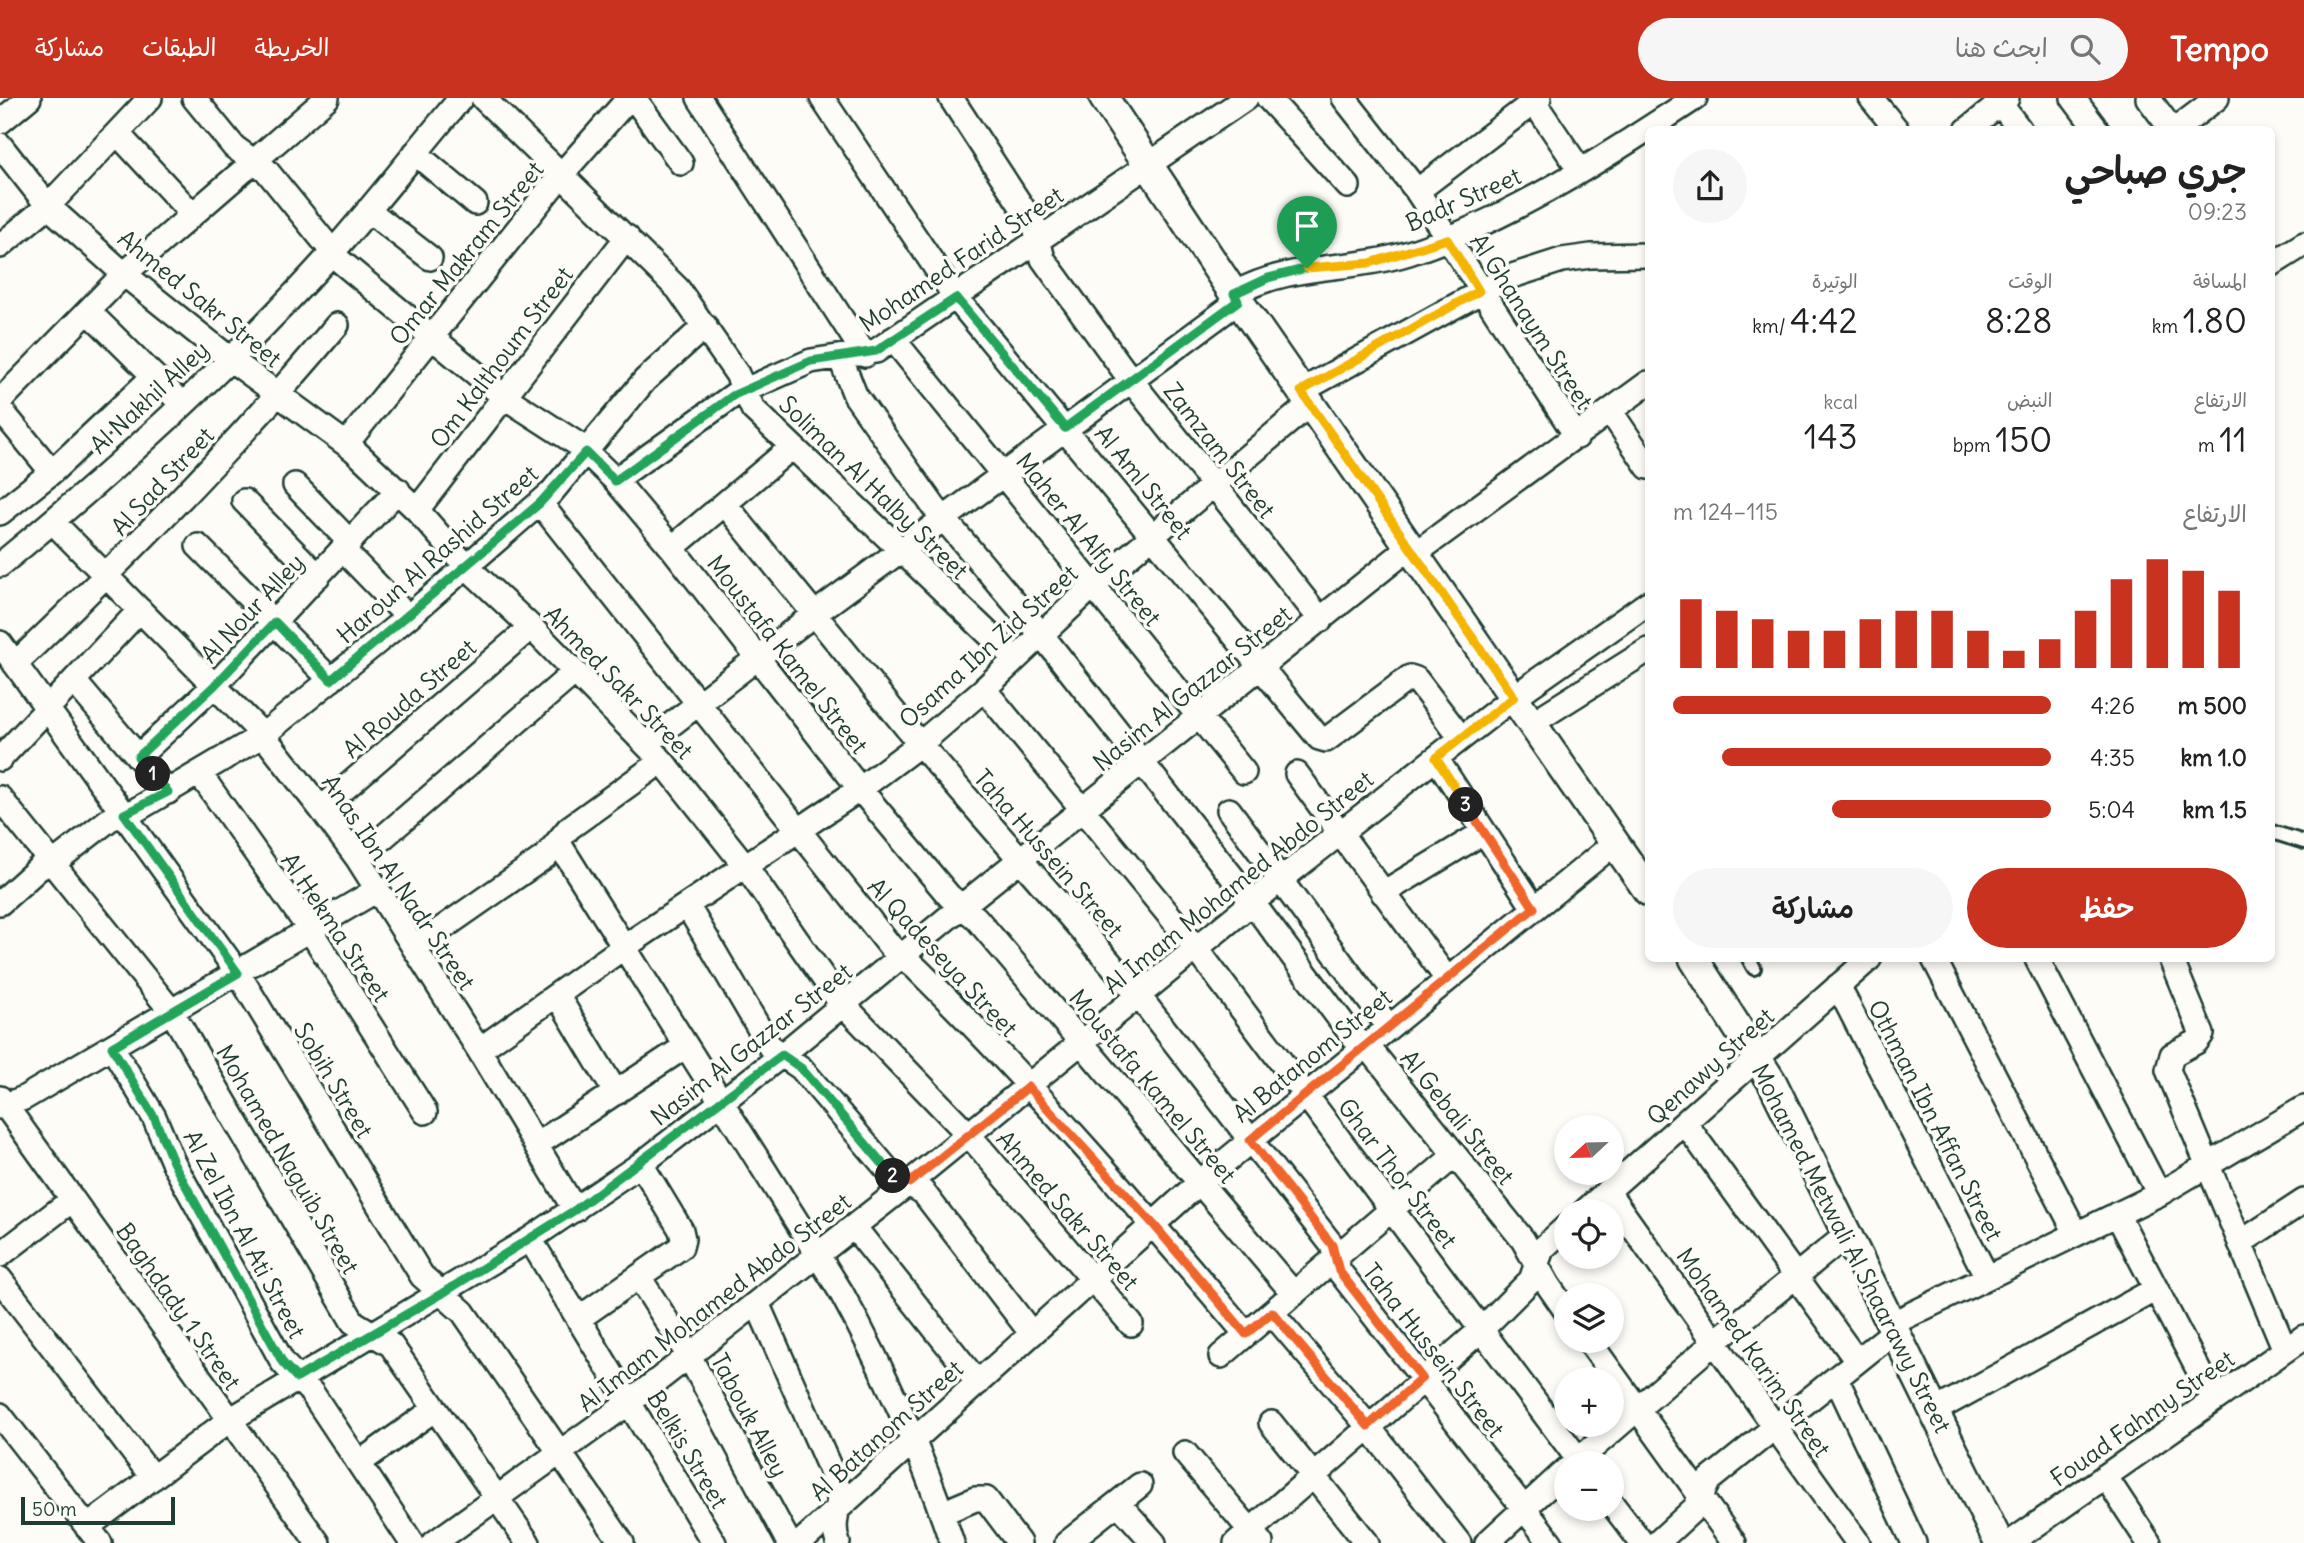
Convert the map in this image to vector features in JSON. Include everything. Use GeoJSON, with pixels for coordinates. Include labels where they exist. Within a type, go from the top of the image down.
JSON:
{"type":"FeatureCollection","features":[{"type":"Feature","properties":{"kind":"street"},"geometry":{"type":"LineString","coordinates":[[0,122],[29,98]]}},
{"type":"Feature","properties":{"kind":"street"},"geometry":{"type":"LineString","coordinates":[[0,246],[48,206],[150,98]]}},
{"type":"Feature","properties":{"kind":"street","name":"Moustafa Kamel Street"},"geometry":{"type":"LineString","coordinates":[[194,98],[234,147],[266,170],[331,253],[503,396],[586,452],[615,481],[672,548],[860,789],[949,896],[962,906],[1082,1042],[1294,1294]]}},
{"type":"Feature","properties":{"kind":"street","name":"Al Nakhil Alley"},"geometry":{"type":"LineString","coordinates":[[0,565],[53,522],[230,359],[331,253],[461,98]]}},
{"type":"Feature","properties":{"kind":"street"},"geometry":{"type":"LineString","coordinates":[[632,98],[681,163]]}},
{"type":"Feature","properties":{"kind":"street","name":"Omar Makram Street"},"geometry":{"type":"LineString","coordinates":[[347,443],[561,175],[632,98]]}},
{"type":"Feature","properties":{"kind":"street"},"geometry":{"type":"LineString","coordinates":[[699,98],[865,355]]}},
{"type":"Feature","properties":{"kind":"street","name":"Al Aml Street"},"geometry":{"type":"LineString","coordinates":[[822,98],[956,298],[1321,740],[1326,740],[1410,677],[1416,679],[1461,738]]}},
{"type":"Feature","properties":{"kind":"street","name":"Zamzam Street"},"geometry":{"type":"LineString","coordinates":[[951,98],[1032,222],[1042,259],[1130,379],[1321,620]]}},
{"type":"Feature","properties":{"kind":"street"},"geometry":{"type":"LineString","coordinates":[[1104,98],[1236,298],[1645,886]]}},
{"type":"Feature","properties":{"kind":"street","name":"Mohamed Farid Street"},"geometry":{"type":"LineString","coordinates":[[615,481],[724,400],[811,361],[865,355],[893,339],[1246,98]]}},
{"type":"Feature","properties":{"kind":"street"},"geometry":{"type":"LineString","coordinates":[[1268,98],[1348,186]]}},
{"type":"Feature","properties":{"kind":"street","name":"Al Ghanaym Street"},"geometry":{"type":"LineString","coordinates":[[1344,98],[1417,191],[1479,291],[1577,438]]}},
{"type":"Feature","properties":{"kind":"street","name":"Badr Street"},"geometry":{"type":"LineString","coordinates":[[1652,126],[1695,98]]}},
{"type":"Feature","properties":{"kind":"street"},"geometry":{"type":"LineString","coordinates":[[1871,98],[1893,126]]}},
{"type":"Feature","properties":{"kind":"street"},"geometry":{"type":"LineString","coordinates":[[2073,98],[2094,126]]}},
{"type":"Feature","properties":{"kind":"street"},"geometry":{"type":"LineString","coordinates":[[2148,98],[2171,126]]}},
{"type":"Feature","properties":{"kind":"street"},"geometry":{"type":"LineString","coordinates":[[2179,126],[2217,98]]}},
{"type":"Feature","properties":{"kind":"street"},"geometry":{"type":"LineString","coordinates":[[0,401],[124,274],[324,99]]}},
{"type":"Feature","properties":{"kind":"street"},"geometry":{"type":"LineString","coordinates":[[1417,191],[1536,100],[1580,170]]}},
{"type":"Feature","properties":{"kind":"street"},"geometry":{"type":"LineString","coordinates":[[1972,126],[2001,100],[2018,126]]}},
{"type":"Feature","properties":{"kind":"street","name":"Soliman Al Halby Street"},"geometry":{"type":"LineString","coordinates":[[495,102],[561,175],[663,272],[705,326],[737,374],[753,409],[1015,659]]}},
{"type":"Feature","properties":{"kind":"street","name":"Badr Street"},"geometry":{"type":"LineString","coordinates":[[646,744],[813,615],[1236,298],[1287,273],[1379,261],[1447,239],[1510,209],[1645,130]]}},
{"type":"Feature","properties":{"kind":"street"},"geometry":{"type":"LineString","coordinates":[[117,133],[192,214]]}},
{"type":"Feature","properties":{"kind":"street","name":"Ahmed Sakr Street"},"geometry":{"type":"LineString","coordinates":[[0,145],[48,206],[124,274],[230,359],[347,443],[398,490],[467,568],[531,627],[646,744],[746,867],[844,1004],[969,1135],[1131,1324]]}},
{"type":"Feature","properties":{"kind":"street"},"geometry":{"type":"LineString","coordinates":[[415,152],[475,203]]}},
{"type":"Feature","properties":{"kind":"street"},"geometry":{"type":"LineString","coordinates":[[368,210],[430,258]]}},
{"type":"Feature","properties":{"kind":"street","name":"Om Kalthoum Street"},"geometry":{"type":"LineString","coordinates":[[417,510],[627,237]]}},
{"type":"Feature","properties":{"kind":"street"},"geometry":{"type":"LineString","coordinates":[[2275,262],[2304,244]]}},
{"type":"Feature","properties":{"kind":"street"},"geometry":{"type":"LineString","coordinates":[[1305,398],[1479,291],[1533,268],[1591,256],[1645,255]]}},
{"type":"Feature","properties":{"kind":"street"},"geometry":{"type":"LineString","coordinates":[[89,312],[181,403]]}},
{"type":"Feature","properties":{"kind":"street","name":"Al Sad Street"},"geometry":{"type":"LineString","coordinates":[[15,664],[108,576],[279,394],[337,324]]}},
{"type":"Feature","properties":{"kind":"street","name":"Haroun Al Rashid Street"},"geometry":{"type":"LineString","coordinates":[[0,903],[39,868],[110,819],[168,792],[263,735],[408,617],[540,503],[645,380],[705,326]]}},
{"type":"Feature","properties":{"kind":"street","name":"Maher Al Alfy Street"},"geometry":{"type":"LineString","coordinates":[[893,339],[1244,772]]}},
{"type":"Feature","properties":{"kind":"street","name":"Al Gebali Street"},"geometry":{"type":"LineString","coordinates":[[840,357],[855,395],[943,519],[1041,634],[1252,902],[1354,1038],[1364,1045],[1523,1240],[1554,1291]]}},
{"type":"Feature","properties":{"kind":"street"},"geometry":{"type":"LineString","coordinates":[[0,513],[52,472],[154,376]]}},
{"type":"Feature","properties":{"kind":"street","name":"Nasim Al Gazzar Street"},"geometry":{"type":"LineString","coordinates":[[94,1535],[153,1478],[228,1421],[530,1239],[641,1164],[782,1055],[962,906],[1321,620],[1411,552],[1577,438],[1645,385]]}},
{"type":"Feature","properties":{"kind":"street","name":"Osama Ibn Zid Street"},"geometry":{"type":"LineString","coordinates":[[479,1050],[624,947],[860,789],[920,744],[984,689],[1093,586],[1213,485],[1305,398]]}},
{"type":"Feature","properties":{"kind":"street"},"geometry":{"type":"LineString","coordinates":[[0,409],[52,472]]}},
{"type":"Feature","properties":{"kind":"street"},"geometry":{"type":"LineString","coordinates":[[1611,412],[1645,463]]}},
{"type":"Feature","properties":{"kind":"street"},"geometry":{"type":"LineString","coordinates":[[672,548],[792,447]]}},
{"type":"Feature","properties":{"kind":"street"},"geometry":{"type":"LineString","coordinates":[[295,485],[408,617]]}},
{"type":"Feature","properties":{"kind":"street","name":"Al Nour Alley"},"geometry":{"type":"LineString","coordinates":[[138,757],[215,685],[398,490]]}},
{"type":"Feature","properties":{"kind":"street"},"geometry":{"type":"LineString","coordinates":[[244,502],[318,576]]}},
{"type":"Feature","properties":{"kind":"street","name":"Al Qadeseya Street"},"geometry":{"type":"LineString","coordinates":[[540,503],[700,702],[798,831],[902,957],[916,967],[1154,1225],[1246,1334]]}},
{"type":"Feature","properties":{"kind":"street","name":"Taha Hussein Street"},"geometry":{"type":"LineString","coordinates":[[724,504],[920,744],[1138,995],[1332,1245],[1339,1271],[1552,1543]]}},
{"type":"Feature","properties":{"kind":"street","name":"Anas Ibn Al Nadr Street"},"geometry":{"type":"LineString","coordinates":[[53,522],[263,735],[321,808],[358,859],[479,1050],[575,1210]]}},
{"type":"Feature","properties":{"kind":"street"},"geometry":{"type":"LineString","coordinates":[[198,546],[331,680]]}},
{"type":"Feature","properties":{"kind":"street","name":"Al Imam Mohamed Abdo Street"},"geometry":{"type":"LineString","coordinates":[[434,1543],[630,1402],[969,1135],[1280,880],[1514,697],[1645,605]]}},
{"type":"Feature","properties":{"kind":"street"},"geometry":{"type":"LineString","coordinates":[[0,759],[140,610]]}},
{"type":"Feature","properties":{"kind":"street","name":"Al Rouda Street"},"geometry":{"type":"LineString","coordinates":[[321,808],[531,627]]}},
{"type":"Feature","properties":{"kind":"street","name":"Sobih Street"},"geometry":{"type":"LineString","coordinates":[[0,643],[238,973],[422,1276],[463,1312],[622,1543]]}},
{"type":"Feature","properties":{"kind":"street"},"geometry":{"type":"LineString","coordinates":[[1532,723],[1645,652]]}},
{"type":"Feature","properties":{"kind":"street"},"geometry":{"type":"LineString","coordinates":[[358,859],[575,672]]}},
{"type":"Feature","properties":{"kind":"street"},"geometry":{"type":"LineString","coordinates":[[74,681],[168,792]]}},
{"type":"Feature","properties":{"kind":"street","name":"Ghar Thor Street"},"geometry":{"type":"LineString","coordinates":[[984,689],[1196,948],[1482,1329],[1566,1451]]}},
{"type":"Feature","properties":{"kind":"street"},"geometry":{"type":"LineString","coordinates":[[1436,758],[1534,908]]}},
{"type":"Feature","properties":{"kind":"street"},"geometry":{"type":"LineString","coordinates":[[414,948],[546,856],[569,828],[662,761]]}},
{"type":"Feature","properties":{"kind":"street","name":"Al Hekma Street"},"geometry":{"type":"LineString","coordinates":[[200,774],[310,930],[425,1112]]}},
{"type":"Feature","properties":{"kind":"street"},"geometry":{"type":"LineString","coordinates":[[1297,774],[1447,979]]}},
{"type":"Feature","properties":{"kind":"street","name":"Mohamed Naguib Street"},"geometry":{"type":"LineString","coordinates":[[0,798],[172,1012],[354,1322],[391,1345],[528,1543]]}},
{"type":"Feature","properties":{"kind":"street"},"geometry":{"type":"LineString","coordinates":[[1228,810],[1388,1026]]}},
{"type":"Feature","properties":{"kind":"street"},"geometry":{"type":"LineString","coordinates":[[1383,893],[1484,832]]}},
{"type":"Feature","properties":{"kind":"street"},"geometry":{"type":"LineString","coordinates":[[558,842],[818,1255],[867,1340],[913,1442],[952,1543]]}},
{"type":"Feature","properties":{"kind":"street","name":"Al Batanom Street"},"geometry":{"type":"LineString","coordinates":[[800,1543],[1200,1182],[1364,1045],[1616,842]]}},
{"type":"Feature","properties":{"kind":"street"},"geometry":{"type":"LineString","coordinates":[[2,1104],[24,1098],[377,890]]}},
{"type":"Feature","properties":{"kind":"street"},"geometry":{"type":"LineString","coordinates":[[687,905],[765,1042],[801,1068],[893,1176],[923,1192],[1032,1334]]}},
{"type":"Feature","properties":{"kind":"street","name":"Mohamed Metwali Al Shaarawy Street"},"geometry":{"type":"LineString","coordinates":[[1696,962],[1759,1059],[1849,1233],[1999,1543]]}},
{"type":"Feature","properties":{"kind":"street","name":"Qenawy Street"},"geometry":{"type":"LineString","coordinates":[[1598,1199],[1866,962]]}},
{"type":"Feature","properties":{"kind":"street"},"geometry":{"type":"LineString","coordinates":[[1936,962],[2076,1233]]}},
{"type":"Feature","properties":{"kind":"street"},"geometry":{"type":"LineString","coordinates":[[2039,962],[2159,1194]]}},
{"type":"Feature","properties":{"kind":"street"},"geometry":{"type":"LineString","coordinates":[[2172,962],[2202,1034],[2196,1042],[2172,1055],[2167,1065],[2240,1243],[2295,1343]]}},
{"type":"Feature","properties":{"kind":"street","name":"Othman Ibn Affan Street"},"geometry":{"type":"LineString","coordinates":[[1838,986],[1987,1278]]}},
{"type":"Feature","properties":{"kind":"street"},"geometry":{"type":"LineString","coordinates":[[557,995],[616,1093]]}},
{"type":"Feature","properties":{"kind":"street"},"geometry":{"type":"LineString","coordinates":[[536,1145],[686,1046]]}},
{"type":"Feature","properties":{"kind":"street","name":"Al Zel Ibn Al Ati Street"},"geometry":{"type":"LineString","coordinates":[[112,1047],[154,1117],[173,1162],[283,1363],[312,1393],[412,1543]]}},
{"type":"Feature","properties":{"kind":"street","name":"Baghdady 1 Street"},"geometry":{"type":"LineString","coordinates":[[2,1104],[318,1543]]}},
{"type":"Feature","properties":{"kind":"street","name":"Othman Ibn Affan Street"},"geometry":{"type":"LineString","coordinates":[[1657,1543],[1695,1508],[1709,1480],[1857,1361],[1894,1326],[2159,1194],[2207,1168],[2304,1108]]}},
{"type":"Feature","properties":{"kind":"street"},"geometry":{"type":"LineString","coordinates":[[1685,1123],[1857,1361]]}},
{"type":"Feature","properties":{"kind":"street"},"geometry":{"type":"LineString","coordinates":[[1221,1356],[1455,1155]]}},
{"type":"Feature","properties":{"kind":"street"},"geometry":{"type":"LineString","coordinates":[[578,1319],[681,1247],[683,1238],[641,1164]]}},
{"type":"Feature","properties":{"kind":"street","name":"Mohamed Karim Street"},"geometry":{"type":"LineString","coordinates":[[1607,1191],[1858,1543]]}},
{"type":"Feature","properties":{"kind":"street"},"geometry":{"type":"LineString","coordinates":[[0,1255],[72,1200]]}},
{"type":"Feature","properties":{"kind":"street"},"geometry":{"type":"LineString","coordinates":[[2240,1243],[2304,1201]]}},
{"type":"Feature","properties":{"kind":"street"},"geometry":{"type":"LineString","coordinates":[[2117,1214],[2214,1400]]}},
{"type":"Feature","properties":{"kind":"street"},"geometry":{"type":"LineString","coordinates":[[854,1227],[978,1383]]}},
{"type":"Feature","properties":{"kind":"street"},"geometry":{"type":"LineString","coordinates":[[1589,1451],[1716,1341],[1849,1233]]}},
{"type":"Feature","properties":{"kind":"street"},"geometry":{"type":"LineString","coordinates":[[1185,1453],[1249,1539],[1368,1426],[1482,1329],[1531,1280],[1542,1248],[1554,1238]]}},
{"type":"Feature","properties":{"kind":"street","name":"Belkis Street"},"geometry":{"type":"LineString","coordinates":[[530,1239],[714,1543]]}},
{"type":"Feature","properties":{"kind":"street","name":"Tabouk Alley"},"geometry":{"type":"LineString","coordinates":[[639,1277],[689,1356],[789,1543]]}},
{"type":"Feature","properties":{"kind":"street"},"geometry":{"type":"LineString","coordinates":[[0,1279],[153,1478]]}},
{"type":"Feature","properties":{"kind":"street"},"geometry":{"type":"LineString","coordinates":[[1934,1411],[2156,1289]]}},
{"type":"Feature","properties":{"kind":"street"},"geometry":{"type":"LineString","coordinates":[[757,1303],[838,1487],[838,1508],[833,1529],[838,1543]]}},
{"type":"Feature","properties":{"kind":"street"},"geometry":{"type":"LineString","coordinates":[[1272,1312],[1368,1426],[1459,1543]]}},
{"type":"Feature","properties":{"kind":"street","name":"Fouad Fahmy Street"},"geometry":{"type":"LineString","coordinates":[[2010,1543],[2295,1343]]}},
{"type":"Feature","properties":{"kind":"street"},"geometry":{"type":"LineString","coordinates":[[1597,1353],[1734,1543]]}},
{"type":"Feature","properties":{"kind":"street"},"geometry":{"type":"LineString","coordinates":[[1836,1378],[1914,1543]]}},
{"type":"Feature","properties":{"kind":"street"},"geometry":{"type":"LineString","coordinates":[[359,1463],[435,1409]]}},
{"type":"Feature","properties":{"kind":"street"},"geometry":{"type":"LineString","coordinates":[[0,1415],[94,1535]]}},
{"type":"Feature","properties":{"kind":"street"},"geometry":{"type":"LineString","coordinates":[[1271,1423],[1367,1543]]}},
{"type":"Feature","properties":{"kind":"street"},"geometry":{"type":"LineString","coordinates":[[2105,1476],[2149,1543]]}},
{"type":"Feature","properties":{"kind":"street"},"geometry":{"type":"LineString","coordinates":[[1487,1543],[1554,1482]]}},
{"type":"Feature","properties":{"kind":"street"},"geometry":{"type":"LineString","coordinates":[[1067,1543],[1140,1485]]}},
{"type":"Feature","properties":{"kind":"street"},"geometry":{"type":"LineString","coordinates":[[942,1513],[975,1499],[986,1499],[1019,1543]]}},
{"type":"Feature","properties":{"kind":"street"},"geometry":{"type":"LineString","coordinates":[[1118,1503],[1154,1543]]}},
{"type":"Feature","properties":{"kind":"street"},"geometry":{"type":"LineString","coordinates":[[1624,1520],[1642,1543]]}},
{"type":"Feature","properties":{"kind":"lane"},"geometry":{"type":"LineString","coordinates":[[2275,833],[2304,842]]}},
{"type":"Feature","properties":{"kind":"route"},"geometry":{"type":"LineString","coordinates":[[1447,239],[1479,291],[1301,391],[1514,697],[1436,758],[1534,908],[1250,1140],[1332,1245],[1339,1271],[1422,1378],[1368,1426],[1272,1312],[1246,1334],[1154,1225],[1028,1087],[909,1183],[893,1176],[801,1068],[782,1055],[641,1164],[575,1210],[443,1293],[297,1378],[292,1374],[283,1363],[173,1162],[154,1117],[112,1047],[238,973],[124,814],[168,792],[138,757],[215,685],[275,622],[331,680],[467,568],[540,503],[586,452],[615,481],[724,400],[811,361],[865,355],[876,351],[956,298],[1065,428],[1238,301],[1234,294],[1268,278],[1307,268],[1370,263],[1406,254],[1447,239]]}}]}
